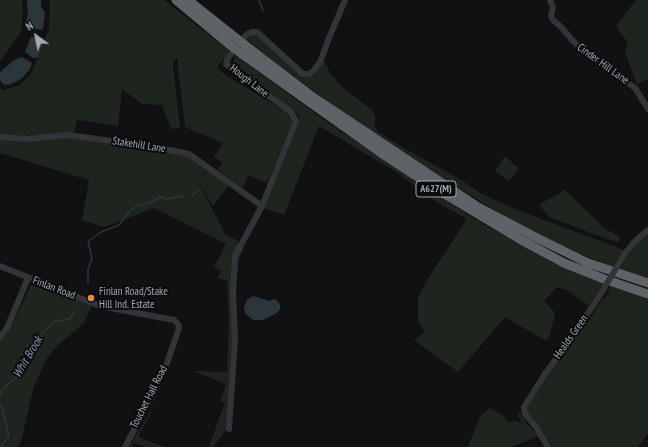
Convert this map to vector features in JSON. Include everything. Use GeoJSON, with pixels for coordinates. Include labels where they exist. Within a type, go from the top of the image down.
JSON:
{"type":"FeatureCollection","features":[{"type":"Feature","properties":{"kind":"highway","name":"A627(M)"},"geometry":{"type":"LineString","coordinates":[[172,0],[208,28],[244,50],[384,155],[436,189],[564,263],[648,294]]}},
{"type":"Feature","properties":{"kind":"highway","name":"A627(M)"},"geometry":{"type":"LineString","coordinates":[[176,0],[208,28]]}},
{"type":"Feature","properties":{"kind":"highway","name":"A627(M)"},"geometry":{"type":"LineString","coordinates":[[189,0],[233,42]]}},
{"type":"Feature","properties":{"kind":"highway","name":"A627(M)"},"geometry":{"type":"LineString","coordinates":[[244,50],[478,207],[588,263],[648,282]]}},
{"type":"Feature","properties":{"kind":"street","name":"Hough Lane"},"geometry":{"type":"LineString","coordinates":[[262,206],[296,121],[291,112],[226,64],[228,58],[246,34],[258,32],[304,74],[309,74],[320,62],[345,0]]}},
{"type":"Feature","properties":{"kind":"street","name":"Cinder Hill Lane"},"geometry":{"type":"LineString","coordinates":[[550,0],[553,6],[551,16],[553,20],[584,51],[635,88],[648,109]]}},
{"type":"Feature","properties":{"kind":"street","name":"Stakehill Lane"},"geometry":{"type":"LineString","coordinates":[[0,137],[27,139],[68,135],[155,147],[189,154],[262,206]]}},
{"type":"Feature","properties":{"kind":"street"},"geometry":{"type":"LineString","coordinates":[[229,429],[236,340],[233,291],[235,256],[262,206]]}},
{"type":"Feature","properties":{"kind":"street","name":"Healds Green"},"geometry":{"type":"LineString","coordinates":[[548,447],[536,427],[525,414],[524,407],[543,377],[595,303],[626,252],[634,242],[648,230]]}},
{"type":"Feature","properties":{"kind":"street","name":"Finlan Road"},"geometry":{"type":"LineString","coordinates":[[0,266],[100,306],[174,320],[178,324]]}},
{"type":"Feature","properties":{"kind":"street"},"geometry":{"type":"LineString","coordinates":[[0,337],[7,328],[28,278]]}},
{"type":"Feature","properties":{"kind":"street","name":"Touchet Hall Road"},"geometry":{"type":"LineString","coordinates":[[125,447],[157,387],[179,328],[178,324]]}},
{"type":"Feature","properties":{"kind":"shaded area"},"geometry":{"type":"Polygon","coordinates":[[[0,0],[22,0],[23,9],[21,32],[0,62],[0,0]]]}},
{"type":"Feature","properties":{"kind":"shaded area"},"geometry":{"type":"Polygon","coordinates":[[[27,0],[41,0],[41,6],[45,13],[43,29],[27,30],[25,23],[28,15],[27,0]]]}},
{"type":"Feature","properties":{"kind":"shaded area"},"geometry":{"type":"Polygon","coordinates":[[[50,0],[164,0],[231,52],[217,67],[225,75],[291,115],[293,121],[267,183],[248,175],[243,189],[217,169],[223,163],[214,157],[223,143],[185,127],[177,58],[173,63],[180,128],[171,129],[162,105],[142,104],[122,89],[118,126],[77,120],[74,134],[19,136],[0,135],[0,87],[3,90],[18,86],[31,74],[49,29],[50,0]]]}},
{"type":"Feature","properties":{"kind":"shaded area"},"geometry":{"type":"Polygon","coordinates":[[[636,0],[648,0],[648,79],[637,84],[625,52],[628,43],[616,26],[636,0]]]}},
{"type":"Feature","properties":{"kind":"shaded area"},"geometry":{"type":"Polygon","coordinates":[[[252,34],[258,34],[305,77],[316,71],[324,61],[330,73],[341,86],[373,111],[376,118],[374,124],[377,131],[402,147],[463,181],[480,193],[515,209],[624,250],[613,268],[527,230],[421,165],[340,110],[275,62],[246,39],[252,34]]]}},
{"type":"Feature","properties":{"kind":"shaded area"},"geometry":{"type":"Polygon","coordinates":[[[31,37],[38,37],[43,43],[38,57],[33,58],[25,52],[31,37]]]}},
{"type":"Feature","properties":{"kind":"shaded area"},"geometry":{"type":"Polygon","coordinates":[[[235,55],[327,122],[471,217],[551,262],[603,284],[589,306],[567,290],[557,287],[544,301],[555,313],[549,338],[546,341],[505,317],[458,372],[414,340],[425,332],[418,320],[418,297],[429,277],[467,219],[440,204],[396,172],[319,126],[284,215],[263,208],[300,116],[234,69],[233,66],[235,55]]]}},
{"type":"Feature","properties":{"kind":"shaded area"},"geometry":{"type":"Polygon","coordinates":[[[22,57],[32,63],[30,69],[18,81],[8,85],[3,84],[0,80],[0,72],[13,61],[22,57]]]}},
{"type":"Feature","properties":{"kind":"shaded area"},"geometry":{"type":"Polygon","coordinates":[[[68,137],[189,156],[207,169],[198,178],[208,170],[229,185],[213,206],[198,181],[225,234],[245,245],[239,259],[235,298],[232,422],[213,447],[209,447],[225,402],[220,401],[226,384],[193,371],[227,372],[229,322],[227,280],[217,279],[221,272],[214,267],[226,244],[154,208],[104,227],[82,220],[89,180],[0,153],[0,140],[68,137]]]}},
{"type":"Feature","properties":{"kind":"shaded area"},"geometry":{"type":"Polygon","coordinates":[[[505,156],[519,169],[509,181],[495,171],[505,156]]]}},
{"type":"Feature","properties":{"kind":"shaded area"},"geometry":{"type":"Polygon","coordinates":[[[565,190],[604,228],[620,237],[618,242],[549,217],[540,204],[565,190]]]}},
{"type":"Feature","properties":{"kind":"shaded area"},"geometry":{"type":"Polygon","coordinates":[[[648,232],[648,280],[619,272],[630,250],[648,232]]]}},
{"type":"Feature","properties":{"kind":"shaded area"},"geometry":{"type":"Polygon","coordinates":[[[32,283],[92,305],[84,323],[57,346],[47,358],[33,389],[22,438],[18,447],[0,447],[0,341],[11,327],[32,283]]]}},
{"type":"Feature","properties":{"kind":"shaded area"},"geometry":{"type":"Polygon","coordinates":[[[611,286],[648,298],[648,302],[643,301],[648,303],[648,433],[638,447],[551,447],[542,431],[528,413],[527,407],[563,351],[594,313],[601,301],[609,293],[614,294],[607,292],[611,286]]]}},
{"type":"Feature","properties":{"kind":"shaded area"},"geometry":{"type":"Polygon","coordinates":[[[253,296],[269,301],[275,299],[280,304],[280,309],[277,313],[263,320],[253,320],[245,313],[244,307],[247,300],[253,296]]]}},
{"type":"Feature","properties":{"kind":"shaded area"},"geometry":{"type":"Polygon","coordinates":[[[490,408],[501,414],[509,423],[515,421],[522,423],[518,416],[519,412],[528,425],[539,436],[511,447],[468,447],[480,416],[490,408]]]}},
{"type":"Feature","properties":{"kind":"shaded area"},"geometry":{"type":"Polygon","coordinates":[[[152,409],[138,437],[165,447],[147,447],[133,443],[132,447],[129,447],[152,409]]]}},
{"type":"Feature","properties":{"kind":"waterway","name":"Whit Brook"},"geometry":{"type":"LineString","coordinates":[[259,0],[263,11]]}},
{"type":"Feature","properties":{"kind":"waterway","name":"Whit Brook"},"geometry":{"type":"LineString","coordinates":[[192,195],[199,191]]}},
{"type":"Feature","properties":{"kind":"waterway","name":"Whit Brook"},"geometry":{"type":"LineString","coordinates":[[88,283],[88,269],[92,259],[88,241],[101,232],[119,225],[130,211],[138,205],[150,203],[160,197],[166,199],[183,196]]}},
{"type":"Feature","properties":{"kind":"waterway","name":"Whit Brook"},"geometry":{"type":"LineString","coordinates":[[0,395],[3,389],[19,375],[42,333],[54,322],[70,319],[75,310]]}},
{"type":"Feature","properties":{"kind":"waterway","name":"Whit Brook"},"geometry":{"type":"LineString","coordinates":[[0,404],[9,436],[1,447]]}},
{"type":"Feature","properties":{"kind":"place","name":"Finlan Road/Stake Hill Ind. Estate"},"geometry":{"type":"Point","coordinates":[91,298]}}]}
